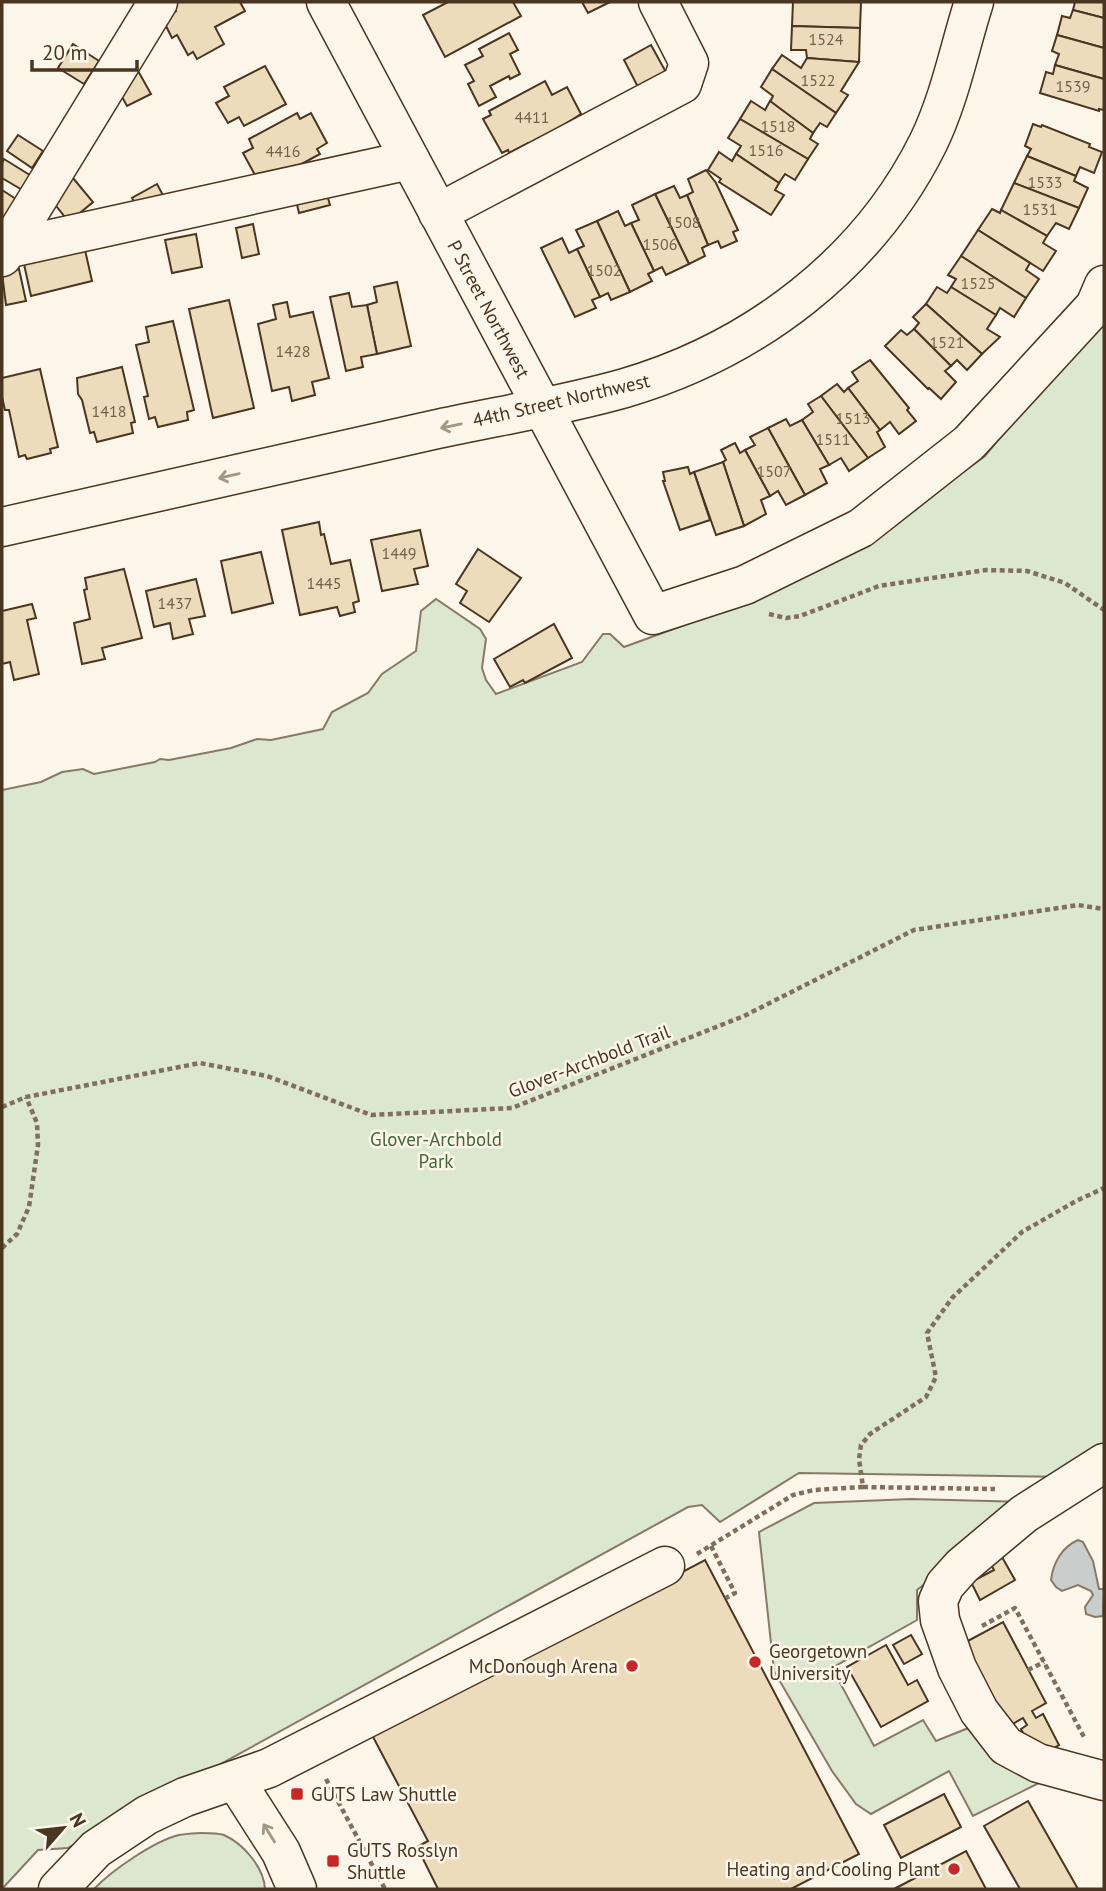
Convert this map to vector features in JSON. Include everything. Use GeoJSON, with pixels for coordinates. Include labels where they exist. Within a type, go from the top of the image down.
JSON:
{"type":"FeatureCollection","features":[{"type":"Feature","properties":{"kind":"street"},"geometry":{"type":"LineString","coordinates":[[4,253],[158,2]]}},
{"type":"Feature","properties":{"kind":"street","name":"P Street Northwest"},"geometry":{"type":"LineString","coordinates":[[326,2],[653,615],[745,584],[861,528],[969,443],[1095,306],[1104,285]]}},
{"type":"Feature","properties":{"kind":"street"},"geometry":{"type":"LineString","coordinates":[[438,212],[682,84],[689,63],[658,2]]}},
{"type":"Feature","properties":{"kind":"street","name":"44th Street Northwest"},"geometry":{"type":"LineString","coordinates":[[2,527],[624,388],[702,359],[769,322],[836,268],[886,211],[920,157],[943,108],[974,2]]}},
{"type":"Feature","properties":{"kind":"street"},"geometry":{"type":"LineString","coordinates":[[4,253],[410,160]]}},
{"type":"Feature","properties":{"kind":"street"},"geometry":{"type":"LineString","coordinates":[[1104,1463],[1024,1514],[962,1566],[945,1585],[938,1601],[940,1620],[957,1668],[979,1711],[1006,1746],[1038,1763],[1104,1781]]}},
{"type":"Feature","properties":{"kind":"street"},"geometry":{"type":"LineString","coordinates":[[58,1889],[96,1849],[128,1826],[176,1801],[269,1768],[665,1566]]}},
{"type":"Feature","properties":{"kind":"street"},"geometry":{"type":"LineString","coordinates":[[236,1780],[270,1833],[297,1889]]}},
{"type":"Feature","properties":{"kind":"path"},"geometry":{"type":"LineString","coordinates":[[764,612],[786,618],[800,616],[879,586],[986,570],[1027,571],[1065,583],[1104,610]]}},
{"type":"Feature","properties":{"kind":"path","name":"Glover-Archbold Trail"},"geometry":{"type":"LineString","coordinates":[[2,1107],[26,1097],[200,1063],[267,1076],[371,1115],[512,1108],[744,1016],[914,930],[1078,905],[1104,909]]}},
{"type":"Feature","properties":{"kind":"path"},"geometry":{"type":"LineString","coordinates":[[2,1248],[17,1234],[29,1207],[38,1145],[37,1123],[26,1097]]}},
{"type":"Feature","properties":{"kind":"path"},"geometry":{"type":"LineString","coordinates":[[863,1487],[859,1459],[861,1446],[870,1434],[926,1397],[936,1377],[927,1334],[952,1298],[1022,1232],[1104,1188]]}},
{"type":"Feature","properties":{"kind":"path"},"geometry":{"type":"LineString","coordinates":[[726,1598],[735,1593],[711,1546],[793,1495],[814,1490],[863,1487],[1004,1489]]}},
{"type":"Feature","properties":{"kind":"path"},"geometry":{"type":"LineString","coordinates":[[1015,1608],[1086,1741]]}},
{"type":"Feature","properties":{"kind":"path"},"geometry":{"type":"LineString","coordinates":[[1028,1670],[1044,1662]]}},
{"type":"Feature","properties":{"kind":"path"},"geometry":{"type":"LineString","coordinates":[[310,1748],[384,1889]]}},
{"type":"Feature","properties":{"kind":"green space","name":"Glover-Archbold Park"},"geometry":{"type":"Polygon","coordinates":[[[1104,310],[1104,1458],[1074,1477],[799,1473],[720,1522],[702,1505],[688,1507],[68,1848],[38,1850],[2,1889],[2,790],[41,782],[62,772],[83,769],[94,774],[160,759],[169,760],[231,748],[257,739],[271,740],[323,729],[332,712],[368,693],[382,674],[416,651],[421,611],[436,599],[480,629],[486,639],[482,668],[486,680],[496,694],[582,662],[603,634],[610,634],[624,647],[720,612],[853,553],[985,456],[1104,310]]]}},
{"type":"Feature","properties":{"kind":"green space"},"geometry":{"type":"Polygon","coordinates":[[[911,1499],[1029,1502],[917,1590],[917,1620],[832,1668],[874,1746],[923,1720],[936,1741],[971,1727],[1041,1782],[973,1816],[949,1771],[871,1814],[856,1804],[832,1771],[774,1671],[759,1532],[814,1503],[911,1499]]]}},
{"type":"Feature","properties":{"kind":"green space"},"geometry":{"type":"Polygon","coordinates":[[[179,1835],[224,1835],[239,1844],[257,1865],[265,1889],[94,1889],[122,1866],[158,1843],[179,1835]]]}},
{"type":"Feature","properties":{"kind":"shaded area"},"geometry":{"type":"Polygon","coordinates":[[[1078,1540],[1083,1542],[1093,1561],[1099,1589],[1104,1589],[1103,1616],[1086,1614],[1085,1607],[1093,1595],[1091,1591],[1078,1585],[1062,1591],[1051,1580],[1059,1556],[1078,1540]]]}},
{"type":"Feature","properties":{"kind":"building"},"geometry":{"type":"Polygon","coordinates":[[[172,2],[240,2],[245,11],[215,27],[224,44],[197,59],[193,52],[188,55],[177,35],[172,38],[162,18],[176,11],[172,2]]]}},
{"type":"Feature","properties":{"kind":"building"},"geometry":{"type":"Polygon","coordinates":[[[448,2],[513,2],[521,16],[445,57],[423,15],[448,2]]]}},
{"type":"Feature","properties":{"kind":"building"},"geometry":{"type":"Polygon","coordinates":[[[582,2],[610,2],[588,13],[582,2]]]}},
{"type":"Feature","properties":{"kind":"building"},"geometry":{"type":"Polygon","coordinates":[[[793,2],[861,2],[860,28],[792,26],[793,2]]]}},
{"type":"Feature","properties":{"kind":"building"},"geometry":{"type":"Polygon","coordinates":[[[1075,2],[1104,2],[1104,18],[1073,10],[1075,2]]]}},
{"type":"Feature","properties":{"kind":"building"},"geometry":{"type":"Polygon","coordinates":[[[1073,10],[1104,18],[1104,48],[1057,35],[1062,16],[1070,18],[1073,10]]]}},
{"type":"Feature","properties":{"kind":"building"},"geometry":{"type":"Polygon","coordinates":[[[792,26],[860,28],[859,62],[807,58],[806,50],[791,50],[792,26]]]}},
{"type":"Feature","properties":{"kind":"building"},"geometry":{"type":"Polygon","coordinates":[[[509,33],[518,50],[510,54],[520,74],[510,79],[509,76],[490,86],[496,97],[479,106],[468,84],[474,81],[465,65],[483,56],[479,49],[509,33]]]}},
{"type":"Feature","properties":{"kind":"building"},"geometry":{"type":"Polygon","coordinates":[[[1057,35],[1104,48],[1104,79],[1055,65],[1059,54],[1052,51],[1057,35]]]}},
{"type":"Feature","properties":{"kind":"building"},"geometry":{"type":"Polygon","coordinates":[[[73,44],[99,61],[84,84],[58,68],[73,44]]]}},
{"type":"Feature","properties":{"kind":"building"},"geometry":{"type":"Polygon","coordinates":[[[651,45],[667,74],[639,89],[624,60],[651,45]]]}},
{"type":"Feature","properties":{"kind":"building"},"geometry":{"type":"Polygon","coordinates":[[[782,55],[801,68],[807,58],[859,62],[841,91],[848,95],[836,113],[772,69],[782,55]]]}},
{"type":"Feature","properties":{"kind":"building"},"geometry":{"type":"Polygon","coordinates":[[[1055,65],[1104,79],[1104,110],[1099,111],[1040,93],[1046,72],[1053,74],[1055,65]]]}},
{"type":"Feature","properties":{"kind":"building"},"geometry":{"type":"Polygon","coordinates":[[[265,66],[286,104],[244,126],[239,117],[228,123],[216,103],[229,96],[224,87],[265,66]]]}},
{"type":"Feature","properties":{"kind":"building"},"geometry":{"type":"Polygon","coordinates":[[[137,69],[151,94],[127,106],[114,82],[137,69]]]}},
{"type":"Feature","properties":{"kind":"building"},"geometry":{"type":"Polygon","coordinates":[[[772,69],[836,113],[827,127],[820,123],[813,133],[770,102],[773,96],[761,87],[772,69]]]}},
{"type":"Feature","properties":{"kind":"building"},"geometry":{"type":"Polygon","coordinates":[[[545,81],[552,95],[567,87],[581,114],[530,146],[528,143],[509,153],[508,150],[502,153],[483,119],[491,115],[489,111],[545,81]]]}},
{"type":"Feature","properties":{"kind":"building"},"geometry":{"type":"Polygon","coordinates":[[[751,101],[765,110],[770,101],[813,133],[810,139],[818,144],[808,159],[740,119],[751,101]]]}},
{"type":"Feature","properties":{"kind":"building"},"geometry":{"type":"Polygon","coordinates":[[[297,113],[300,119],[311,113],[327,143],[317,149],[320,154],[261,186],[243,153],[253,148],[249,139],[297,113]]]}},
{"type":"Feature","properties":{"kind":"building"},"geometry":{"type":"Polygon","coordinates":[[[740,119],[808,159],[795,180],[785,174],[779,183],[736,154],[741,146],[728,138],[740,119]]]}},
{"type":"Feature","properties":{"kind":"building"},"geometry":{"type":"Polygon","coordinates":[[[1033,124],[1090,144],[1089,147],[1102,152],[1094,173],[1080,167],[1076,176],[1027,156],[1031,149],[1025,146],[1033,124]]]}},
{"type":"Feature","properties":{"kind":"building"},"geometry":{"type":"Polygon","coordinates":[[[18,135],[43,151],[32,168],[7,151],[18,135]]]}},
{"type":"Feature","properties":{"kind":"building"},"geometry":{"type":"Polygon","coordinates":[[[719,152],[732,161],[736,154],[779,183],[775,190],[784,195],[771,215],[719,182],[721,179],[708,170],[719,152]]]}},
{"type":"Feature","properties":{"kind":"building"},"geometry":{"type":"Polygon","coordinates":[[[1027,156],[1076,176],[1074,181],[1088,188],[1079,208],[1014,183],[1027,156]]]}},
{"type":"Feature","properties":{"kind":"building"},"geometry":{"type":"Polygon","coordinates":[[[4,159],[33,177],[24,191],[2,178],[4,159]]]}},
{"type":"Feature","properties":{"kind":"building"},"geometry":{"type":"Polygon","coordinates":[[[706,170],[716,183],[738,230],[733,232],[737,241],[721,248],[718,241],[708,245],[687,195],[693,192],[688,179],[706,170]]]}},
{"type":"Feature","properties":{"kind":"building"},"geometry":{"type":"Polygon","coordinates":[[[73,178],[93,202],[69,222],[49,197],[73,178]]]}},
{"type":"Feature","properties":{"kind":"building"},"geometry":{"type":"Polygon","coordinates":[[[1014,183],[1079,208],[1069,229],[1056,223],[1047,236],[1001,210],[1014,183]]]}},
{"type":"Feature","properties":{"kind":"building"},"geometry":{"type":"Polygon","coordinates":[[[157,184],[165,199],[139,212],[132,198],[157,184]]]}},
{"type":"Feature","properties":{"kind":"building"},"geometry":{"type":"Polygon","coordinates":[[[674,186],[680,198],[687,195],[708,245],[702,248],[705,256],[689,264],[655,194],[674,186]]]}},
{"type":"Feature","properties":{"kind":"building"},"geometry":{"type":"Polygon","coordinates":[[[325,188],[330,205],[299,213],[295,196],[325,188]]]}},
{"type":"Feature","properties":{"kind":"building"},"geometry":{"type":"Polygon","coordinates":[[[2,190],[19,201],[2,227],[2,190]]]}},
{"type":"Feature","properties":{"kind":"building"},"geometry":{"type":"Polygon","coordinates":[[[655,194],[689,264],[666,275],[662,267],[654,271],[631,223],[639,220],[632,205],[655,194]]]}},
{"type":"Feature","properties":{"kind":"building"},"geometry":{"type":"Polygon","coordinates":[[[992,209],[1000,213],[1001,210],[1047,236],[1043,243],[1056,251],[1043,271],[978,230],[992,209]]]}},
{"type":"Feature","properties":{"kind":"building"},"geometry":{"type":"Polygon","coordinates":[[[618,211],[625,226],[631,223],[654,271],[648,274],[652,281],[630,292],[597,221],[618,211]]]}},
{"type":"Feature","properties":{"kind":"building"},"geometry":{"type":"Polygon","coordinates":[[[597,221],[630,292],[611,300],[608,293],[600,297],[577,249],[584,246],[576,230],[597,221]]]}},
{"type":"Feature","properties":{"kind":"building"},"geometry":{"type":"Polygon","coordinates":[[[253,224],[259,254],[242,258],[236,228],[253,224]]]}},
{"type":"Feature","properties":{"kind":"building"},"geometry":{"type":"Polygon","coordinates":[[[978,230],[1030,263],[1026,270],[1039,279],[1026,298],[961,256],[978,230]]]}},
{"type":"Feature","properties":{"kind":"building"},"geometry":{"type":"Polygon","coordinates":[[[196,234],[202,267],[172,273],[165,240],[196,234]]]}},
{"type":"Feature","properties":{"kind":"building"},"geometry":{"type":"Polygon","coordinates":[[[562,238],[569,253],[577,249],[600,297],[592,300],[596,308],[575,317],[541,248],[562,238]]]}},
{"type":"Feature","properties":{"kind":"building"},"geometry":{"type":"Polygon","coordinates":[[[85,250],[92,281],[31,296],[24,264],[85,250]]]}},
{"type":"Feature","properties":{"kind":"building"},"geometry":{"type":"Polygon","coordinates":[[[961,256],[1026,298],[1014,317],[1000,308],[996,315],[951,287],[956,279],[948,275],[961,256]]]}},
{"type":"Feature","properties":{"kind":"building"},"geometry":{"type":"Polygon","coordinates":[[[19,269],[26,301],[6,305],[2,273],[19,269]]]}},
{"type":"Feature","properties":{"kind":"building"},"geometry":{"type":"Polygon","coordinates":[[[397,282],[411,346],[377,354],[367,305],[377,302],[374,287],[397,282]]]}},
{"type":"Feature","properties":{"kind":"building"},"geometry":{"type":"Polygon","coordinates":[[[937,287],[947,293],[951,287],[996,315],[987,329],[1000,337],[982,354],[926,304],[937,287]]]}},
{"type":"Feature","properties":{"kind":"building"},"geometry":{"type":"Polygon","coordinates":[[[349,293],[352,307],[367,305],[377,354],[361,357],[363,367],[346,371],[330,297],[349,293]]]}},
{"type":"Feature","properties":{"kind":"building"},"geometry":{"type":"Polygon","coordinates":[[[229,300],[254,408],[213,418],[189,309],[229,300]]]}},
{"type":"Feature","properties":{"kind":"building"},"geometry":{"type":"Polygon","coordinates":[[[287,302],[290,317],[313,312],[329,378],[312,382],[315,395],[292,401],[289,387],[272,391],[258,324],[276,319],[273,305],[287,302]]]}},
{"type":"Feature","properties":{"kind":"building"},"geometry":{"type":"Polygon","coordinates":[[[926,304],[982,354],[967,370],[957,360],[951,366],[914,329],[919,323],[913,317],[926,304]]]}},
{"type":"Feature","properties":{"kind":"building"},"geometry":{"type":"Polygon","coordinates":[[[173,321],[194,410],[187,412],[188,420],[158,427],[155,417],[149,419],[144,397],[148,396],[136,345],[149,342],[146,327],[173,321]]]}},
{"type":"Feature","properties":{"kind":"building"},"geometry":{"type":"Polygon","coordinates":[[[914,329],[951,366],[945,371],[956,382],[941,399],[885,346],[901,330],[907,335],[914,329]]]}},
{"type":"Feature","properties":{"kind":"building"},"geometry":{"type":"Polygon","coordinates":[[[870,360],[909,408],[907,410],[916,421],[899,434],[890,422],[880,430],[848,388],[858,381],[852,372],[870,360]]]}},
{"type":"Feature","properties":{"kind":"building"},"geometry":{"type":"Polygon","coordinates":[[[122,367],[135,422],[131,423],[133,433],[97,442],[94,432],[90,433],[78,394],[77,378],[122,367]]]}},
{"type":"Feature","properties":{"kind":"building"},"geometry":{"type":"Polygon","coordinates":[[[40,369],[58,447],[50,449],[51,453],[27,459],[25,455],[19,457],[9,410],[5,410],[2,397],[2,378],[40,369]]]}},
{"type":"Feature","properties":{"kind":"building"},"geometry":{"type":"Polygon","coordinates":[[[837,384],[844,392],[848,388],[880,430],[877,432],[885,447],[868,458],[821,396],[837,384]]]}},
{"type":"Feature","properties":{"kind":"building"},"geometry":{"type":"Polygon","coordinates":[[[821,396],[868,458],[849,471],[841,458],[829,465],[802,420],[813,412],[808,404],[821,396]]]}},
{"type":"Feature","properties":{"kind":"building"},"geometry":{"type":"Polygon","coordinates":[[[786,419],[790,426],[802,420],[829,465],[820,469],[827,483],[805,495],[768,428],[786,419]]]}},
{"type":"Feature","properties":{"kind":"building"},"geometry":{"type":"Polygon","coordinates":[[[768,428],[805,495],[786,505],[778,491],[770,496],[745,450],[755,445],[750,437],[768,428]]]}},
{"type":"Feature","properties":{"kind":"building"},"geometry":{"type":"Polygon","coordinates":[[[735,443],[740,453],[745,450],[770,496],[761,500],[766,514],[744,526],[721,450],[735,443]]]}},
{"type":"Feature","properties":{"kind":"building"},"geometry":{"type":"Polygon","coordinates":[[[723,462],[744,526],[716,535],[694,472],[723,462]]]}},
{"type":"Feature","properties":{"kind":"building"},"geometry":{"type":"Polygon","coordinates":[[[688,467],[690,474],[694,472],[710,520],[680,530],[663,481],[663,472],[688,467]]]}},
{"type":"Feature","properties":{"kind":"building"},"geometry":{"type":"Polygon","coordinates":[[[319,522],[331,564],[350,560],[359,601],[353,603],[355,612],[340,616],[337,607],[300,615],[282,530],[319,522]]]}},
{"type":"Feature","properties":{"kind":"building"},"geometry":{"type":"Polygon","coordinates":[[[420,530],[428,566],[414,569],[418,584],[382,591],[371,540],[420,530]]]}},
{"type":"Feature","properties":{"kind":"building"},"geometry":{"type":"Polygon","coordinates":[[[478,549],[521,578],[489,622],[460,603],[467,591],[456,584],[478,549]]]}},
{"type":"Feature","properties":{"kind":"building"},"geometry":{"type":"Polygon","coordinates":[[[261,552],[273,603],[232,613],[221,561],[261,552]]]}},
{"type":"Feature","properties":{"kind":"building"},"geometry":{"type":"Polygon","coordinates":[[[124,569],[142,638],[102,648],[105,659],[82,664],[74,623],[90,619],[84,590],[87,589],[85,578],[124,569]]]}},
{"type":"Feature","properties":{"kind":"building"},"geometry":{"type":"Polygon","coordinates":[[[196,579],[205,616],[189,619],[193,634],[173,639],[170,623],[154,627],[146,591],[196,579]]]}},
{"type":"Feature","properties":{"kind":"building"},"geometry":{"type":"Polygon","coordinates":[[[32,604],[36,618],[27,620],[39,674],[14,680],[10,662],[2,664],[2,611],[32,604]]]}},
{"type":"Feature","properties":{"kind":"building"},"geometry":{"type":"Polygon","coordinates":[[[554,624],[572,658],[525,683],[523,680],[510,687],[494,659],[554,624]]]}},
{"type":"Feature","properties":{"kind":"building"},"geometry":{"type":"Polygon","coordinates":[[[998,1550],[1015,1580],[980,1600],[971,1582],[994,1570],[987,1557],[998,1550]]]}},
{"type":"Feature","properties":{"kind":"building","name":"McDonough Arena"},"geometry":{"type":"Polygon","coordinates":[[[705,1560],[859,1854],[791,1889],[438,1889],[417,1847],[428,1841],[372,1735],[705,1560]]]}},
{"type":"Feature","properties":{"kind":"building"},"geometry":{"type":"Polygon","coordinates":[[[1003,1622],[1046,1703],[1032,1711],[1036,1718],[1043,1714],[1059,1745],[1036,1758],[1021,1729],[1027,1725],[1023,1718],[1009,1726],[964,1643],[1003,1622]]]}},
{"type":"Feature","properties":{"kind":"building"},"geometry":{"type":"Polygon","coordinates":[[[911,1635],[922,1654],[904,1664],[893,1645],[911,1635]]]}},
{"type":"Feature","properties":{"kind":"building"},"geometry":{"type":"Polygon","coordinates":[[[886,1645],[908,1685],[917,1680],[928,1701],[881,1727],[847,1667],[886,1645]]]}},
{"type":"Feature","properties":{"kind":"building"},"geometry":{"type":"Polygon","coordinates":[[[944,1794],[961,1827],[901,1858],[884,1825],[944,1794]]]}},
{"type":"Feature","properties":{"kind":"building"},"geometry":{"type":"Polygon","coordinates":[[[1028,1801],[1078,1889],[1020,1889],[984,1826],[1028,1801]]]}},
{"type":"Feature","properties":{"kind":"building","name":"Heating and Cooling Plant"},"geometry":{"type":"Polygon","coordinates":[[[966,1851],[986,1889],[894,1889],[917,1877],[966,1851]]]}},
{"type":"Feature","properties":{"kind":"place","name":"Georgetown University"},"geometry":{"type":"Point","coordinates":[755,1662]}},
{"type":"Feature","properties":{"kind":"place","name":"McDonough Arena"},"geometry":{"type":"Point","coordinates":[632,1666]}},
{"type":"Feature","properties":{"kind":"place","name":"GUTS Law Shuttle"},"geometry":{"type":"Point","coordinates":[297,1794]}},
{"type":"Feature","properties":{"kind":"place","name":"GUTS Rosslyn Shuttle"},"geometry":{"type":"Point","coordinates":[333,1861]}},
{"type":"Feature","properties":{"kind":"place","name":"Heating and Cooling Plant"},"geometry":{"type":"Point","coordinates":[954,1869]}}]}
